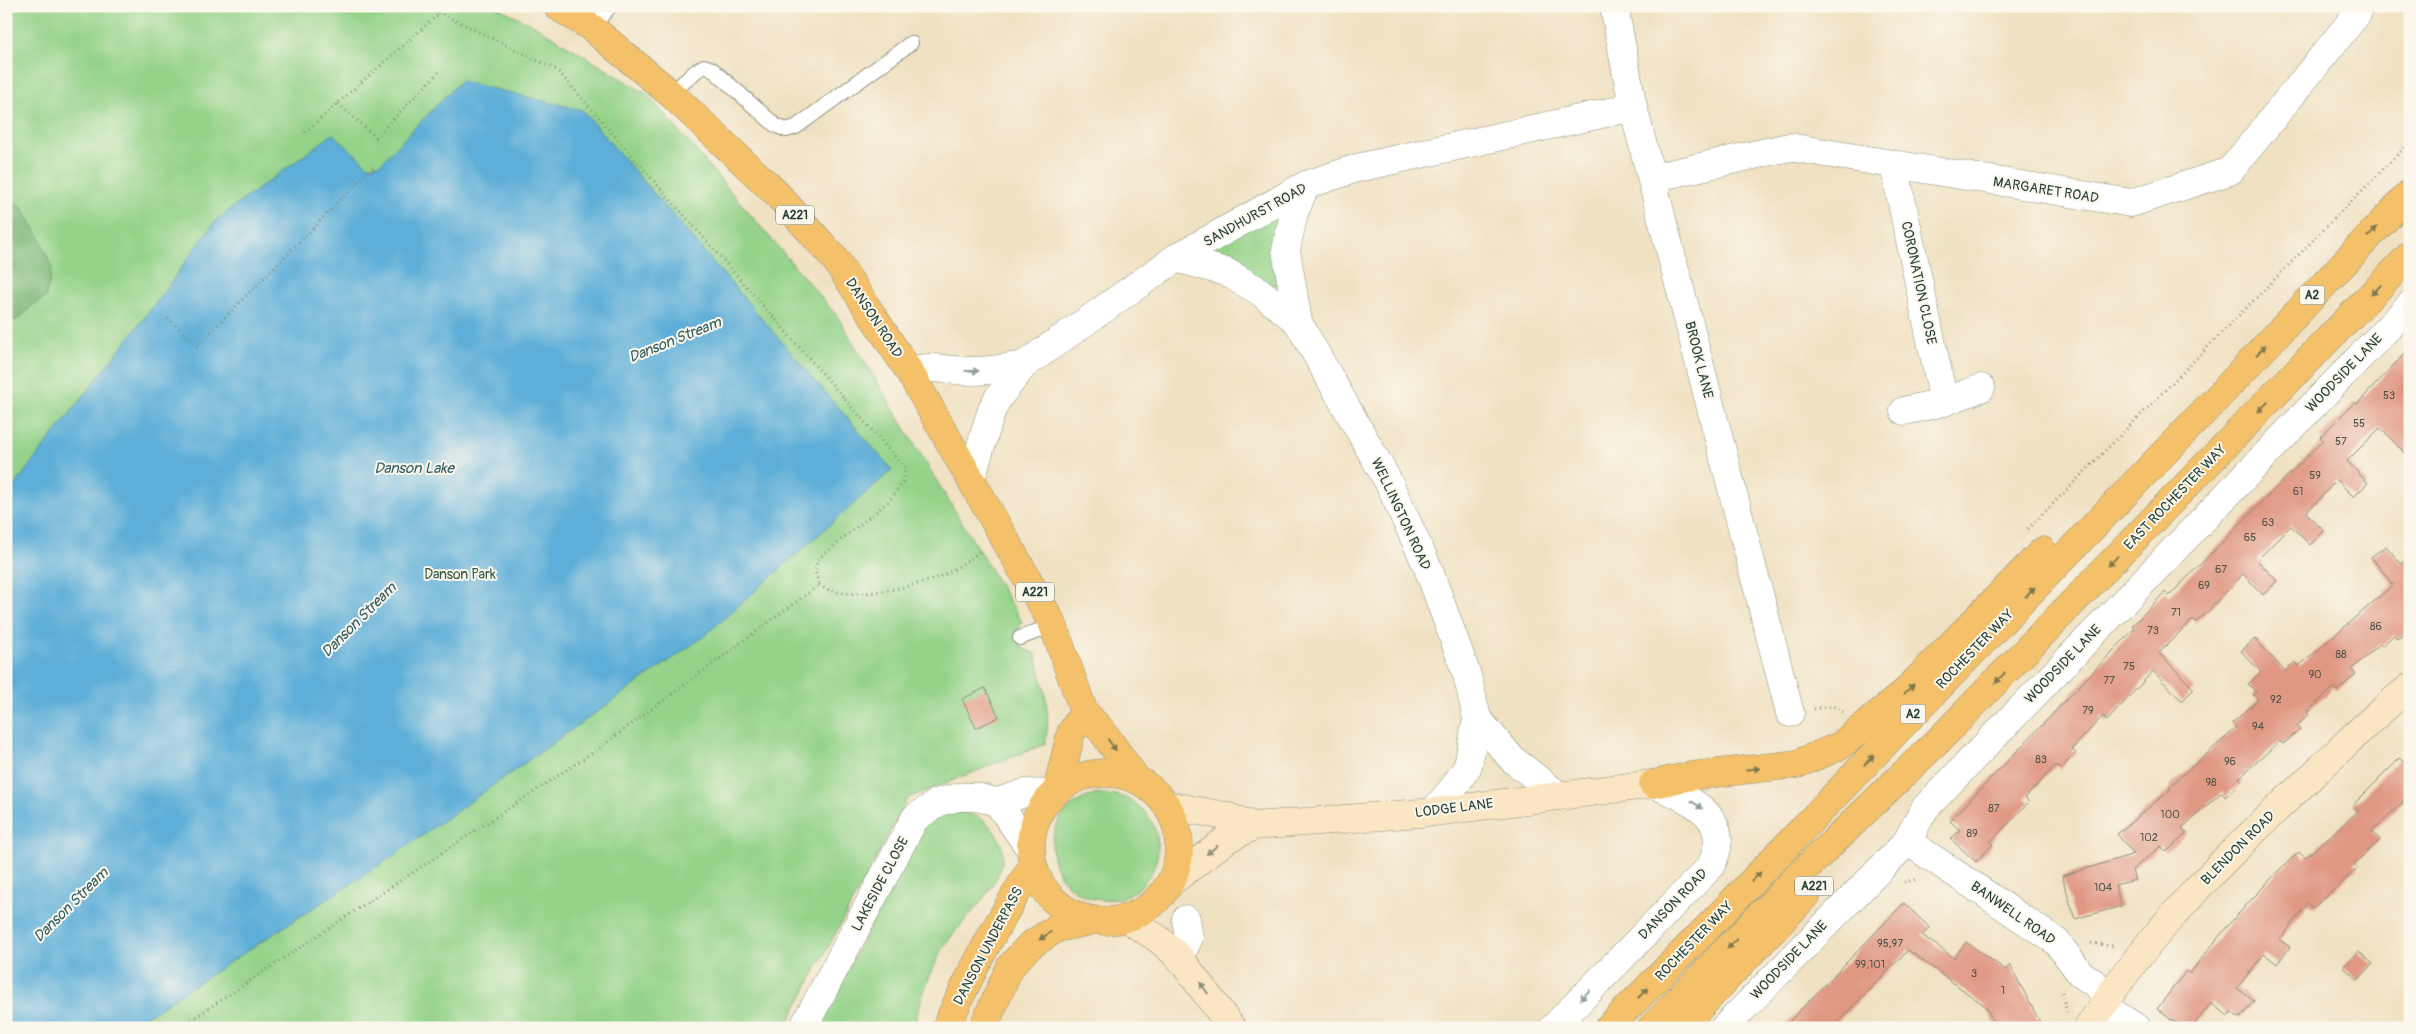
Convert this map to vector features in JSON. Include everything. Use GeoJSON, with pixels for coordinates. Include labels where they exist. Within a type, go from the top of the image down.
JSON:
{"type":"FeatureCollection","features":[{"type":"Feature","properties":{"kind":"main road","name":"DANSON ROAD"},"geometry":{"type":"LineString","coordinates":[[557,6],[592,28],[671,94],[776,193],[835,259],[909,371],[1052,625],[1084,712],[1102,731],[1137,780]]}},
{"type":"Feature","properties":{"kind":"main road","name":"A2"},"geometry":{"type":"LineString","coordinates":[[2216,399],[2410,193]]}},
{"type":"Feature","properties":{"kind":"main road","name":"EAST ROCHESTER WAY"},"geometry":{"type":"LineString","coordinates":[[1941,738],[2410,255]]}},
{"type":"Feature","properties":{"kind":"main road"},"geometry":{"type":"LineString","coordinates":[[1653,784],[1691,776],[1797,764],[1840,746],[1905,692],[2132,460],[2216,399]]}},
{"type":"Feature","properties":{"kind":"main road","name":"ROCHESTER WAY"},"geometry":{"type":"LineString","coordinates":[[1608,1028],[1714,921],[2216,399]]}},
{"type":"Feature","properties":{"kind":"main road"},"geometry":{"type":"LineString","coordinates":[[1055,792],[1071,733],[1084,712]]}},
{"type":"Feature","properties":{"kind":"main road"},"geometry":{"type":"LineString","coordinates":[[1650,1028],[1803,871],[1941,738]]}},
{"type":"Feature","properties":{"kind":"main road","name":"A221"},"geometry":{"type":"LineString","coordinates":[[1680,1028],[1894,802],[1941,738]]}},
{"type":"Feature","properties":{"kind":"main road"},"geometry":{"type":"LineString","coordinates":[[1096,774],[1117,774],[1137,780],[1153,790],[1166,804],[1176,824],[1179,847],[1177,864],[1170,883],[1158,900],[1144,911],[1127,918],[1109,922],[1091,920],[1071,914],[1053,901],[1040,885],[1032,857],[1034,824],[1041,808],[1055,792],[1075,779],[1096,774]]}},
{"type":"Feature","properties":{"kind":"main road","name":"DANSON UNDERPASS"},"geometry":{"type":"LineString","coordinates":[[946,1028],[961,992],[1032,857]]}},
{"type":"Feature","properties":{"kind":"main road","name":"DANSON UNDERPASS"},"geometry":{"type":"LineString","coordinates":[[983,1028],[1010,967],[1029,946],[1057,928],[1091,920]]}},
{"type":"Feature","properties":{"kind":"street","name":"BROOK LANE"},"geometry":{"type":"LineString","coordinates":[[1614,6],[1633,106],[1790,713]]}},
{"type":"Feature","properties":{"kind":"street","name":"MARGARET ROAD"},"geometry":{"type":"LineString","coordinates":[[1652,178],[1789,147],[2131,203],[2230,171],[2357,14],[2356,6]]}},
{"type":"Feature","properties":{"kind":"street","name":"SANDHURST ROAD"},"geometry":{"type":"LineString","coordinates":[[971,479],[992,409],[998,398],[1024,365],[1176,258],[1306,185],[1357,168],[1633,106]]}},
{"type":"Feature","properties":{"kind":"street","name":"CORONATION CLOSE"},"geometry":{"type":"LineString","coordinates":[[1894,165],[1944,402]]}},
{"type":"Feature","properties":{"kind":"street","name":"WELLINGTON ROAD"},"geometry":{"type":"LineString","coordinates":[[1306,185],[1294,213],[1286,250],[1298,322],[1388,481],[1428,568],[1467,675],[1477,718],[1468,766],[1454,787],[1433,812]]}},
{"type":"Feature","properties":{"kind":"street","name":"WELLINGTON ROAD"},"geometry":{"type":"LineString","coordinates":[[1176,258],[1226,272],[1259,291],[1298,322]]}},
{"type":"Feature","properties":{"kind":"street","name":"WOODSIDE LANE"},"geometry":{"type":"LineString","coordinates":[[1724,1028],[1908,841],[1926,808],[2410,305]]}},
{"type":"Feature","properties":{"kind":"street","name":"SANDHURST ROAD"},"geometry":{"type":"LineString","coordinates":[[909,371],[934,366],[955,370],[982,371],[1024,365]]}},
{"type":"Feature","properties":{"kind":"street"},"geometry":{"type":"LineString","coordinates":[[1904,410],[1944,402],[1981,388]]}},
{"type":"Feature","properties":{"kind":"street","name":"BLENDON ROAD"},"geometry":{"type":"LineString","coordinates":[[2100,1010],[2152,941],[2235,850],[2410,687]]}},
{"type":"Feature","properties":{"kind":"street","name":"WELLINGTON ROAD"},"geometry":{"type":"LineString","coordinates":[[1477,718],[1512,758],[1558,795]]}},
{"type":"Feature","properties":{"kind":"street","name":"LODGE LANE"},"geometry":{"type":"LineString","coordinates":[[1170,883],[1227,839],[1254,826],[1433,812],[1653,784]]}},
{"type":"Feature","properties":{"kind":"street","name":"DANSON ROAD"},"geometry":{"type":"LineString","coordinates":[[1553,1028],[1710,867],[1718,852],[1717,832],[1707,811],[1693,801],[1653,784]]}},
{"type":"Feature","properties":{"kind":"street","name":"LAKESIDE CLOSE"},"geometry":{"type":"LineString","coordinates":[[803,1028],[915,818],[939,802],[959,797],[976,797],[997,802],[1025,793],[1055,792]]}},
{"type":"Feature","properties":{"kind":"street"},"geometry":{"type":"LineString","coordinates":[[997,802],[1032,857]]}},
{"type":"Feature","properties":{"kind":"street","name":"LODGE LANE"},"geometry":{"type":"LineString","coordinates":[[1166,804],[1225,816],[1254,826]]}},
{"type":"Feature","properties":{"kind":"street","name":"BANWELL ROAD"},"geometry":{"type":"LineString","coordinates":[[1908,841],[2056,942],[2080,973],[2100,1010],[2137,1028]]}},
{"type":"Feature","properties":{"kind":"street"},"geometry":{"type":"LineString","coordinates":[[1127,918],[1157,938],[1179,957],[1232,1028]]}},
{"type":"Feature","properties":{"kind":"street"},"geometry":{"type":"LineString","coordinates":[[1179,957],[1189,938],[1186,919]]}},
{"type":"Feature","properties":{"kind":"lane"},"geometry":{"type":"LineString","coordinates":[[592,28],[610,6]]}},
{"type":"Feature","properties":{"kind":"lane"},"geometry":{"type":"LineString","coordinates":[[671,94],[704,66],[712,69],[775,125],[786,130],[796,127],[911,43]]}},
{"type":"Feature","properties":{"kind":"lane"},"geometry":{"type":"LineString","coordinates":[[1020,638],[1052,625]]}},
{"type":"Feature","properties":{"kind":"path"},"geometry":{"type":"LineString","coordinates":[[426,6],[558,70],[905,468],[904,480],[889,501],[819,558],[814,571],[819,586],[828,592],[842,594],[891,590],[937,578],[985,549]]}},
{"type":"Feature","properties":{"kind":"path"},"geometry":{"type":"LineString","coordinates":[[305,132],[440,13]]}},
{"type":"Feature","properties":{"kind":"path"},"geometry":{"type":"LineString","coordinates":[[338,104],[376,137],[439,72]]}},
{"type":"Feature","properties":{"kind":"path"},"geometry":{"type":"LineString","coordinates":[[2022,535],[2410,142]]}},
{"type":"Feature","properties":{"kind":"path"},"geometry":{"type":"LineString","coordinates":[[168,318],[197,346],[375,165]]}},
{"type":"Feature","properties":{"kind":"path"},"geometry":{"type":"LineString","coordinates":[[179,1028],[598,749],[819,586]]}},
{"type":"Feature","properties":{"kind":"path"},"geometry":{"type":"LineString","coordinates":[[1840,712],[1848,712]]}},
{"type":"Feature","properties":{"kind":"path"},"geometry":{"type":"LineString","coordinates":[[1895,884],[1925,880]]}},
{"type":"Feature","properties":{"kind":"path"},"geometry":{"type":"LineString","coordinates":[[2088,943],[2112,946]]}},
{"type":"Feature","properties":{"kind":"green space","name":"Danson Park"},"geometry":{"type":"Polygon","coordinates":[[[6,6],[494,6],[532,24],[648,95],[837,316],[1022,622],[1016,634],[1022,648],[1036,654],[1046,698],[1048,720],[1045,744],[908,798],[785,1028],[6,1028],[6,6]]]}},
{"type":"Feature","properties":{"kind":"green space"},"geometry":{"type":"Polygon","coordinates":[[[6,199],[21,206],[40,238],[52,268],[46,297],[15,320],[6,320],[6,199]]]}},
{"type":"Feature","properties":{"kind":"green space"},"geometry":{"type":"Polygon","coordinates":[[[1281,209],[1280,283],[1272,287],[1211,257],[1206,249],[1281,209]]]}},
{"type":"Feature","properties":{"kind":"green space"},"geometry":{"type":"Polygon","coordinates":[[[1105,794],[1125,798],[1143,809],[1154,827],[1158,847],[1154,867],[1143,885],[1125,896],[1105,900],[1085,896],[1067,885],[1056,867],[1052,847],[1056,827],[1067,809],[1085,798],[1105,794]]]}},
{"type":"Feature","properties":{"kind":"green space"},"geometry":{"type":"Polygon","coordinates":[[[954,811],[978,817],[992,828],[1002,849],[1002,864],[987,894],[944,947],[926,986],[913,1028],[817,1028],[920,829],[931,818],[954,811]]]}},
{"type":"Feature","properties":{"kind":"water","name":"Danson Lake"},"geometry":{"type":"Polygon","coordinates":[[[460,81],[582,110],[892,470],[703,637],[386,861],[128,1028],[6,1028],[6,496],[155,304],[216,220],[333,134],[368,166],[380,164],[460,81]]]}},
{"type":"Feature","properties":{"kind":"building"},"geometry":{"type":"Polygon","coordinates":[[[2410,348],[2410,458],[2380,428],[2347,461],[2368,483],[2354,497],[2337,480],[2306,513],[2324,531],[2310,545],[2291,526],[2257,560],[2277,581],[2263,595],[2243,574],[2204,615],[2196,622],[2193,619],[2159,653],[2194,689],[2182,701],[2153,671],[2107,721],[2103,716],[2072,749],[2076,753],[2060,769],[2056,765],[2025,798],[2029,802],[1990,842],[1993,844],[1976,862],[1951,839],[1960,830],[1950,821],[2135,628],[2132,626],[2165,592],[2169,596],[2323,440],[2320,437],[2355,402],[2357,404],[2410,348]]]}},
{"type":"Feature","properties":{"kind":"building"},"geometry":{"type":"Polygon","coordinates":[[[2386,546],[2401,564],[2410,556],[2410,630],[2397,639],[2394,635],[2382,646],[2380,644],[2352,669],[2356,674],[2337,691],[2334,687],[2307,712],[2309,714],[2297,726],[2300,730],[2283,744],[2280,741],[2239,778],[2242,781],[2225,797],[2222,792],[2182,828],[2187,833],[2166,852],[2161,846],[2132,870],[2135,880],[2115,885],[2121,906],[2075,919],[2062,876],[2134,854],[2117,834],[2171,789],[2169,787],[2236,728],[2232,723],[2258,700],[2253,695],[2256,692],[2248,684],[2261,672],[2241,651],[2255,639],[2285,671],[2295,662],[2299,666],[2393,585],[2371,557],[2386,546]]]}},
{"type":"Feature","properties":{"kind":"building"},"geometry":{"type":"Polygon","coordinates":[[[985,688],[999,717],[976,728],[962,699],[985,688]]]}},
{"type":"Feature","properties":{"kind":"building"},"geometry":{"type":"Polygon","coordinates":[[[2400,758],[2410,767],[2410,795],[2372,831],[2380,840],[2354,864],[2358,868],[2313,908],[2308,903],[2280,940],[2290,947],[2277,964],[2264,954],[2237,988],[2254,1001],[2240,1018],[2231,1012],[2228,1016],[2211,1003],[2192,1028],[2182,1028],[2157,1009],[2186,971],[2190,973],[2230,923],[2278,871],[2299,852],[2305,858],[2358,811],[2353,805],[2400,758]]]}},
{"type":"Feature","properties":{"kind":"building"},"geometry":{"type":"Polygon","coordinates":[[[1904,903],[1930,928],[1922,935],[1954,958],[1966,942],[2006,970],[2010,965],[2043,1028],[1997,1028],[1985,1006],[1908,950],[1832,1028],[1783,1028],[1904,903]]]}},
{"type":"Feature","properties":{"kind":"building"},"geometry":{"type":"Polygon","coordinates":[[[2358,951],[2373,964],[2358,980],[2343,967],[2358,951]]]}},
{"type":"Feature","properties":{"kind":"water label","name":"Danson Stream"},"geometry":{"type":"Point","coordinates":[675,340]}},
{"type":"Feature","properties":{"kind":"water label","name":"Danson Stream"},"geometry":{"type":"Point","coordinates":[359,620]}},
{"type":"Feature","properties":{"kind":"water label","name":"Danson Stream"},"geometry":{"type":"Point","coordinates":[71,905]}}]}
